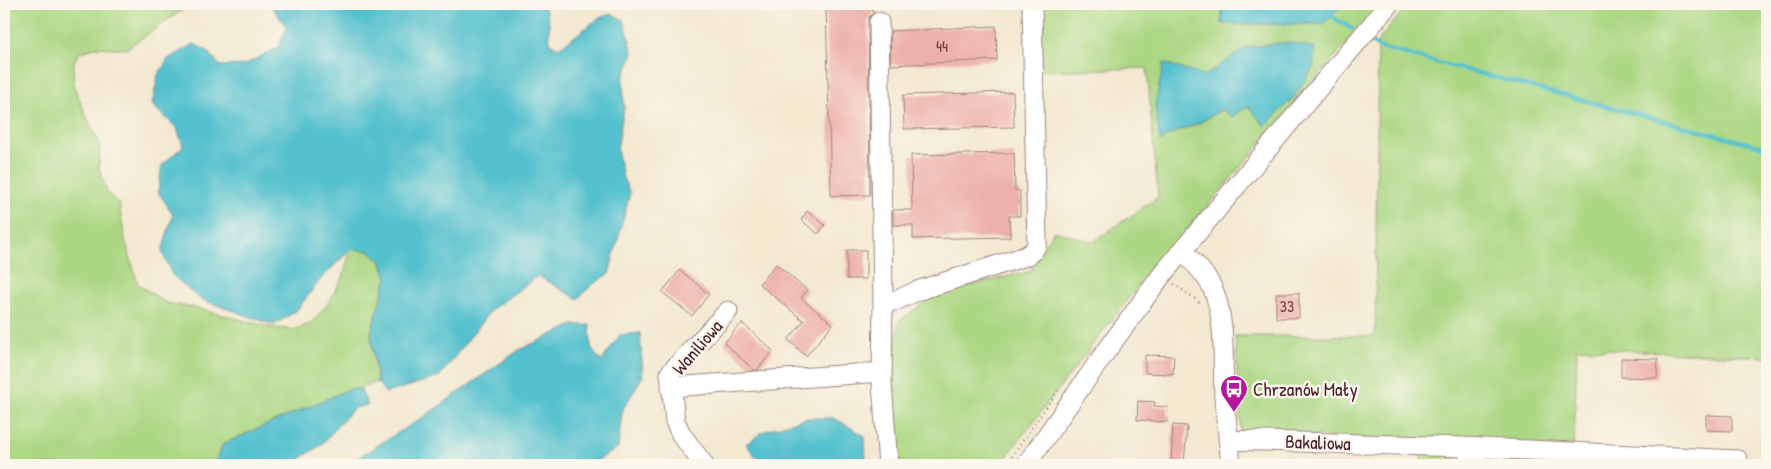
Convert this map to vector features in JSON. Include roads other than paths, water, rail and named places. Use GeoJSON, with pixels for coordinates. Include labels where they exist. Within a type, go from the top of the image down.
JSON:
{"type":"FeatureCollection","features":[{"type":"Feature","properties":{"kind":"street"},"geometry":{"type":"LineString","coordinates":[[883,300],[895,301],[917,291],[1026,256],[1034,250],[1037,244],[1032,4]]}},
{"type":"Feature","properties":{"kind":"street"},"geometry":{"type":"LineString","coordinates":[[1026,465],[1162,276],[1389,4]]}},
{"type":"Feature","properties":{"kind":"street"},"geometry":{"type":"LineString","coordinates":[[879,22],[883,300],[882,372],[888,465]]}},
{"type":"Feature","properties":{"kind":"street"},"geometry":{"type":"LineString","coordinates":[[1183,252],[1200,268],[1212,287],[1218,307],[1231,465]]}},
{"type":"Feature","properties":{"kind":"street","name":"Waniliowa"},"geometry":{"type":"LineString","coordinates":[[704,465],[681,434],[675,421],[670,373],[728,311]]}},
{"type":"Feature","properties":{"kind":"street"},"geometry":{"type":"LineString","coordinates":[[671,387],[882,372]]}},
{"type":"Feature","properties":{"kind":"street","name":"Bakaliowa"},"geometry":{"type":"LineString","coordinates":[[1228,440],[1463,447],[1738,460]]}},
{"type":"Feature","properties":{"kind":"street"},"geometry":{"type":"LineString","coordinates":[[1463,447],[1479,465]]}},
{"type":"Feature","properties":{"kind":"water"},"geometry":{"type":"Polygon","coordinates":[[[270,4],[544,4],[549,22],[550,43],[559,48],[599,18],[611,14],[624,20],[633,53],[623,79],[624,107],[617,149],[623,178],[630,193],[609,274],[593,284],[578,299],[538,276],[491,310],[439,377],[386,393],[377,382],[371,333],[387,278],[382,262],[370,251],[351,249],[321,279],[296,311],[274,325],[200,299],[172,275],[162,251],[173,214],[158,192],[162,165],[183,146],[177,128],[152,105],[158,75],[168,59],[194,44],[208,51],[220,66],[244,65],[277,48],[287,28],[270,4]]]}},
{"type":"Feature","properties":{"kind":"water"},"geometry":{"type":"Polygon","coordinates":[[[1222,4],[1343,4],[1324,24],[1222,24],[1222,4]]]}},
{"type":"Feature","properties":{"kind":"water"},"geometry":{"type":"Polygon","coordinates":[[[1289,42],[1315,48],[1313,68],[1294,97],[1265,126],[1248,106],[1232,117],[1222,109],[1201,122],[1167,136],[1160,142],[1155,105],[1164,63],[1205,76],[1245,48],[1289,42]]]}},
{"type":"Feature","properties":{"kind":"water"},"geometry":{"type":"Polygon","coordinates":[[[573,325],[590,325],[591,347],[601,362],[620,335],[640,333],[643,376],[622,411],[618,448],[590,465],[346,465],[425,416],[519,350],[573,325]]]}},
{"type":"Feature","properties":{"kind":"water"},"geometry":{"type":"Polygon","coordinates":[[[349,389],[360,389],[368,405],[354,408],[321,445],[291,465],[218,465],[215,462],[223,444],[349,389]]]}},
{"type":"Feature","properties":{"kind":"water"},"geometry":{"type":"Polygon","coordinates":[[[806,418],[834,418],[865,436],[866,465],[762,465],[746,444],[764,431],[806,418]]]}},
{"type":"Feature","properties":{"kind":"waterway"},"geometry":{"type":"LineString","coordinates":[[1331,16],[1352,29]]}},
{"type":"Feature","properties":{"kind":"waterway"},"geometry":{"type":"LineString","coordinates":[[1371,42],[1378,47],[1767,148]]}},
{"type":"Feature","properties":{"kind":"place","name":"Chrzanów Mały"},"geometry":{"type":"Point","coordinates":[1234,413]}}]}
